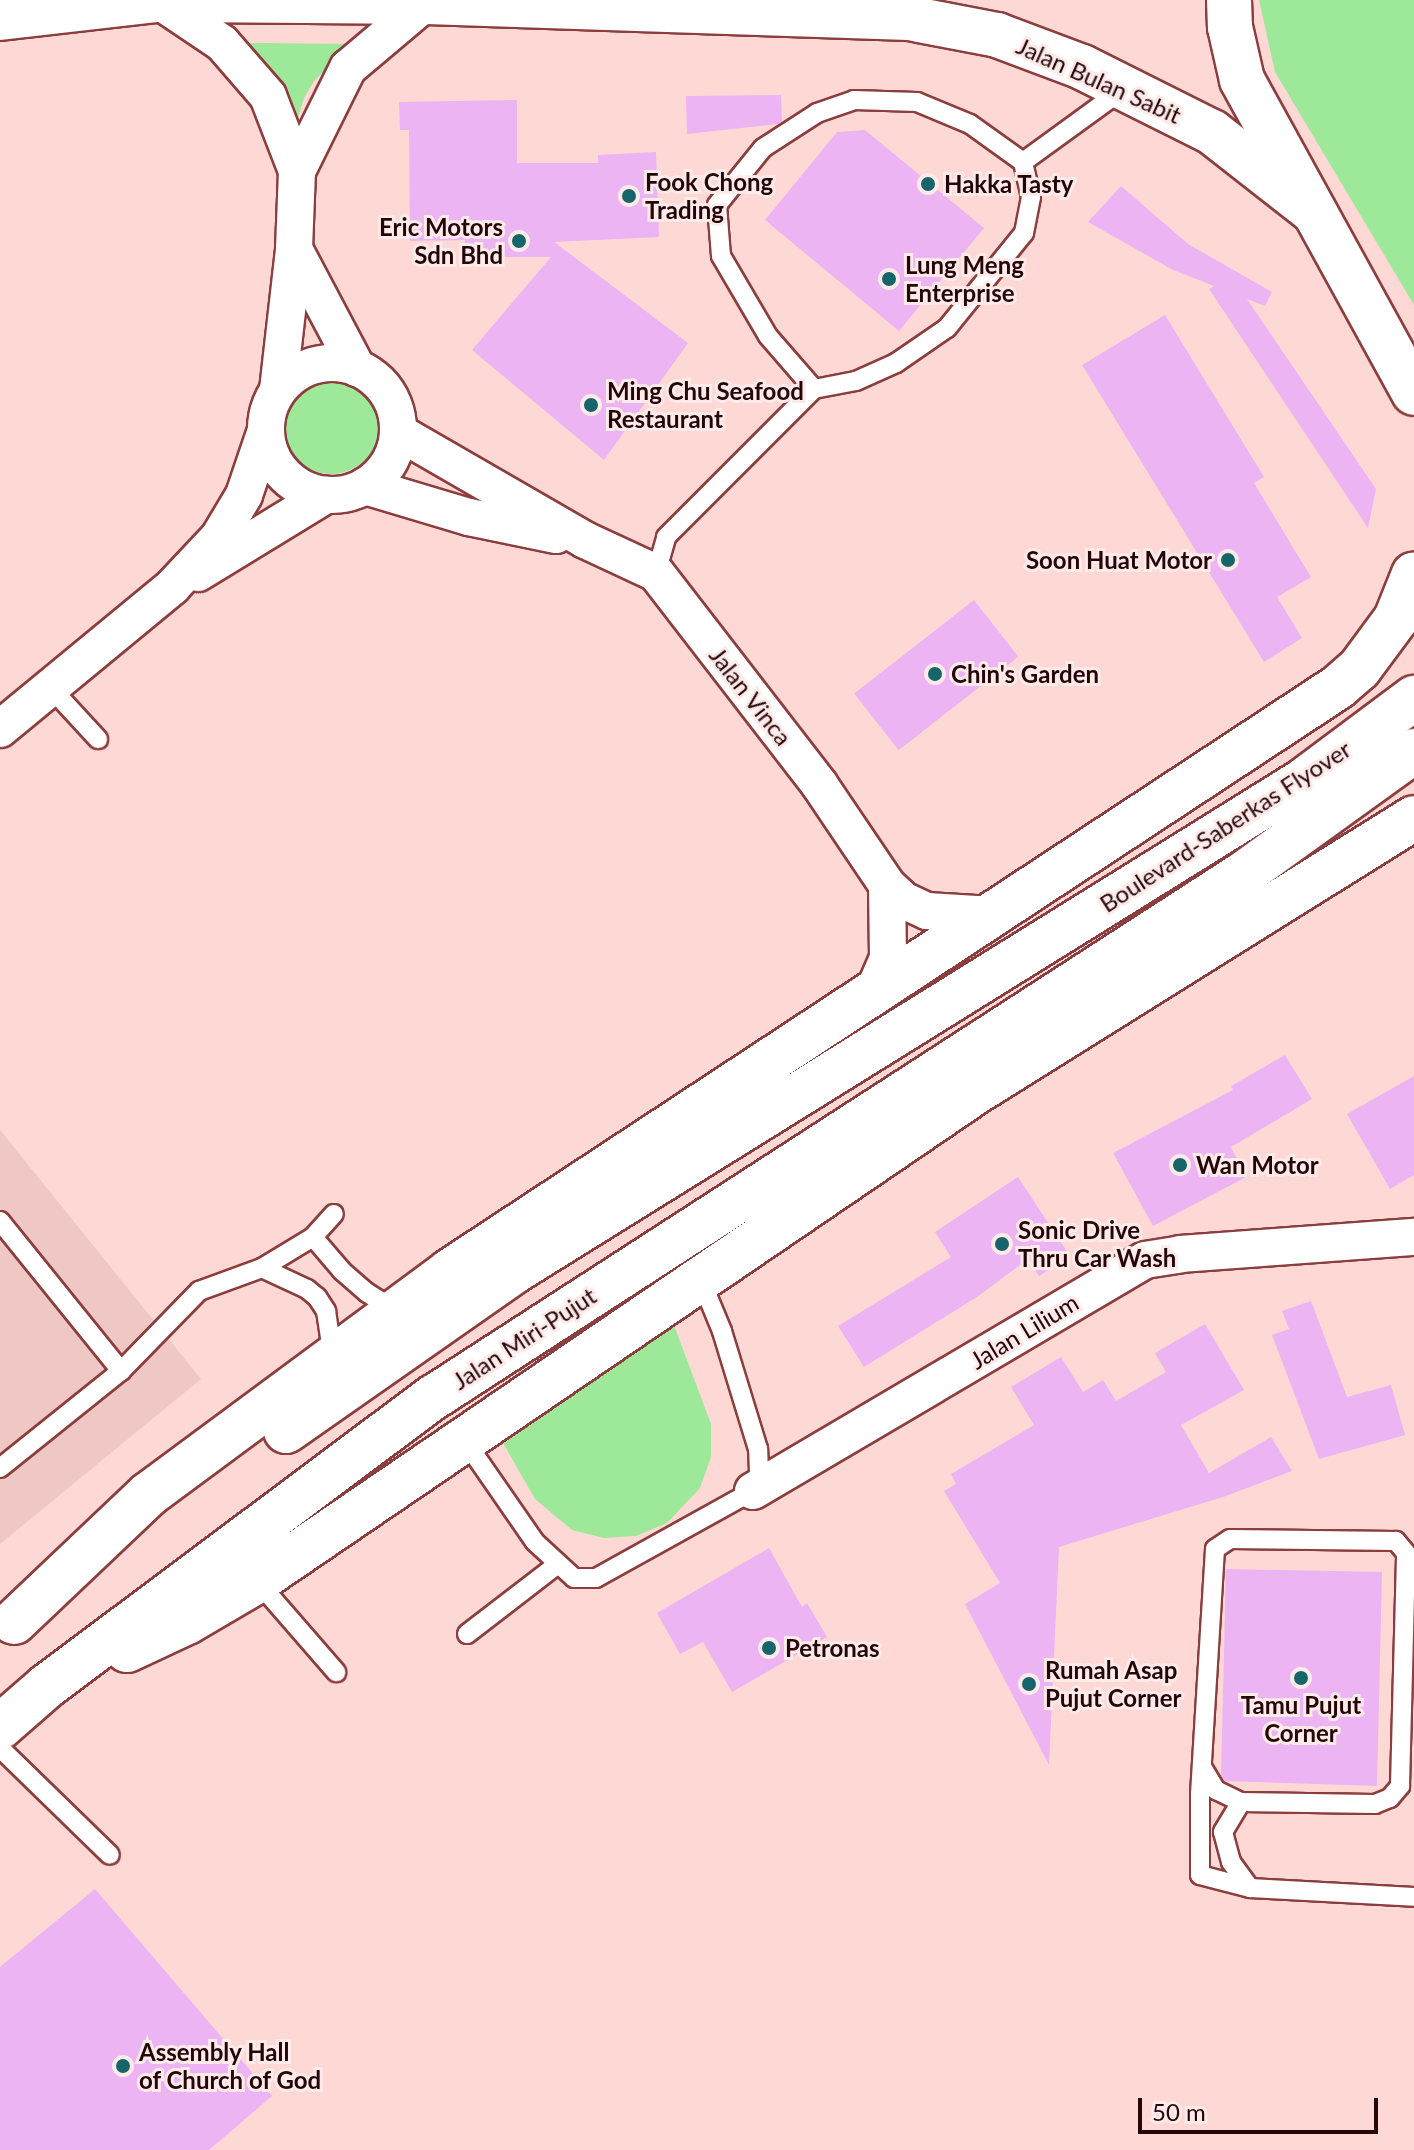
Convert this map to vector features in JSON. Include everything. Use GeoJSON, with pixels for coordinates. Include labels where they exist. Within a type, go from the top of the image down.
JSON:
{"type":"FeatureCollection","features":[{"type":"Feature","properties":{"kind":"main road"},"geometry":{"type":"LineString","coordinates":[[0,18],[156,0]]}},
{"type":"Feature","properties":{"kind":"main road","name":"Jalan Bulan Sabit"},"geometry":{"type":"LineString","coordinates":[[185,0],[426,2],[909,18],[997,35],[1082,67],[1212,132],[1314,212]]}},
{"type":"Feature","properties":{"kind":"main road"},"geometry":{"type":"LineString","coordinates":[[1229,0],[1230,27],[1242,80],[1414,393]]}},
{"type":"Feature","properties":{"kind":"main road"},"geometry":{"type":"LineString","coordinates":[[7,1628],[149,1494],[333,1360],[395,1310],[1338,687],[1359,669],[1396,619],[1414,574]]}},
{"type":"Feature","properties":{"kind":"main road"},"geometry":{"type":"LineString","coordinates":[[1359,669],[1414,674]]}},
{"type":"Feature","properties":{"kind":"main road","name":"Boulevard-Saberkas Flyover"},"geometry":{"type":"LineString","coordinates":[[7,1628],[513,1272],[1303,781],[1414,698]]}},
{"type":"Feature","properties":{"kind":"main road","name":"Boulevard-Saberkas Flyover"},"geometry":{"type":"LineString","coordinates":[[1072,983],[1246,872],[1414,751]]}},
{"type":"Feature","properties":{"kind":"main road"},"geometry":{"type":"LineString","coordinates":[[47,1686],[187,1622],[257,1581],[977,1091],[1414,818]]}},
{"type":"Feature","properties":{"kind":"main road","name":"Jalan Miri-Pujut"},"geometry":{"type":"LineString","coordinates":[[0,1727],[47,1686],[434,1397],[1072,983]]}},
{"type":"Feature","properties":{"kind":"street"},"geometry":{"type":"LineString","coordinates":[[0,729],[172,587],[226,526],[244,495],[278,390],[294,249],[297,171],[268,96],[222,43],[156,0]]}},
{"type":"Feature","properties":{"kind":"street"},"geometry":{"type":"LineString","coordinates":[[297,171],[348,68],[426,2]]}},
{"type":"Feature","properties":{"kind":"street"},"geometry":{"type":"LineString","coordinates":[[294,249],[357,368]]}},
{"type":"Feature","properties":{"kind":"street"},"geometry":{"type":"LineString","coordinates":[[265,433],[278,468],[291,481],[326,495],[346,494],[365,486],[382,472],[394,453],[398,432],[395,410],[387,392],[374,378],[357,368],[319,364],[301,371],[278,390]]}},
{"type":"Feature","properties":{"kind":"street"},"geometry":{"type":"LineString","coordinates":[[398,432],[585,540]]}},
{"type":"Feature","properties":{"kind":"street"},"geometry":{"type":"LineString","coordinates":[[365,486],[469,517],[585,540]]}},
{"type":"Feature","properties":{"kind":"street"},"geometry":{"type":"LineString","coordinates":[[172,587],[247,546],[326,495]]}},
{"type":"Feature","properties":{"kind":"street","name":"Jalan Vinca"},"geometry":{"type":"LineString","coordinates":[[585,540],[656,573],[819,784],[887,885]]}},
{"type":"Feature","properties":{"kind":"street"},"geometry":{"type":"LineString","coordinates":[[887,885],[903,900],[927,911],[993,915]]}},
{"type":"Feature","properties":{"kind":"street"},"geometry":{"type":"LineString","coordinates":[[872,995],[888,958],[887,885]]}},
{"type":"Feature","properties":{"kind":"street","name":"Jalan Lilium"},"geometry":{"type":"LineString","coordinates":[[753,1491],[1145,1260],[1181,1254],[1414,1237]]}},
{"type":"Feature","properties":{"kind":"lane"},"geometry":{"type":"LineString","coordinates":[[1023,162],[1125,88]]}},
{"type":"Feature","properties":{"kind":"lane"},"geometry":{"type":"LineString","coordinates":[[656,573],[666,537],[814,389],[856,381],[896,363],[947,328],[1024,233],[1031,197],[1023,162],[970,124],[917,102],[854,100],[817,113],[763,148],[717,205],[721,256],[768,336],[814,389]]}},
{"type":"Feature","properties":{"kind":"lane"},"geometry":{"type":"LineString","coordinates":[[50,687],[98,739]]}},
{"type":"Feature","properties":{"kind":"lane"},"geometry":{"type":"LineString","coordinates":[[0,1468],[121,1371],[199,1291],[262,1268],[313,1237],[334,1214]]}},
{"type":"Feature","properties":{"kind":"lane"},"geometry":{"type":"LineString","coordinates":[[0,1221],[121,1371]]}},
{"type":"Feature","properties":{"kind":"lane"},"geometry":{"type":"LineString","coordinates":[[313,1237],[350,1278],[395,1310]]}},
{"type":"Feature","properties":{"kind":"lane"},"geometry":{"type":"LineString","coordinates":[[262,1268],[307,1289],[317,1297],[326,1311],[333,1360]]}},
{"type":"Feature","properties":{"kind":"lane"},"geometry":{"type":"LineString","coordinates":[[463,1438],[535,1542],[574,1578],[596,1578],[753,1491],[759,1473],[758,1449],[722,1331],[700,1278]]}},
{"type":"Feature","properties":{"kind":"lane"},"geometry":{"type":"LineString","coordinates":[[1202,1767],[1216,1790],[1241,1802],[1375,1804],[1390,1798],[1400,1786],[1406,1553],[1396,1541],[1230,1539],[1215,1549],[1202,1767],[1200,1875],[1250,1888],[1414,1897]]}},
{"type":"Feature","properties":{"kind":"lane"},"geometry":{"type":"LineString","coordinates":[[467,1634],[558,1564]]}},
{"type":"Feature","properties":{"kind":"lane"},"geometry":{"type":"LineString","coordinates":[[257,1581],[336,1672]]}},
{"type":"Feature","properties":{"kind":"lane"},"geometry":{"type":"LineString","coordinates":[[0,1748],[110,1855]]}},
{"type":"Feature","properties":{"kind":"lane"},"geometry":{"type":"LineString","coordinates":[[1241,1802],[1223,1832],[1231,1862],[1250,1888]]}},
{"type":"Feature","properties":{"kind":"shaded area"},"geometry":{"type":"Polygon","coordinates":[[[0,1130],[201,1379],[0,1544],[0,1130]]]}},
{"type":"Feature","properties":{"kind":"green space"},"geometry":{"type":"Polygon","coordinates":[[[1259,0],[1414,0],[1414,305],[1275,72],[1259,0]]]}},
{"type":"Feature","properties":{"kind":"green space"},"geometry":{"type":"Polygon","coordinates":[[[241,43],[357,44],[341,54],[314,81],[304,98],[293,134],[241,43]]]}},
{"type":"Feature","properties":{"kind":"green space"},"geometry":{"type":"Polygon","coordinates":[[[331,378],[349,382],[365,392],[375,408],[379,426],[375,444],[365,460],[349,470],[331,474],[313,470],[297,460],[287,444],[283,426],[287,408],[297,392],[313,382],[331,378]]]}},
{"type":"Feature","properties":{"kind":"green space"},"geometry":{"type":"Polygon","coordinates":[[[672,1320],[711,1424],[711,1457],[700,1488],[667,1523],[636,1536],[604,1538],[572,1530],[535,1499],[503,1443],[672,1320]]]}},
{"type":"Feature","properties":{"kind":"building"},"geometry":{"type":"Polygon","coordinates":[[[781,95],[782,121],[778,124],[687,134],[686,96],[781,95]]]}},
{"type":"Feature","properties":{"kind":"building"},"geometry":{"type":"Polygon","coordinates":[[[517,100],[517,163],[598,163],[598,155],[656,152],[659,237],[554,242],[688,343],[604,460],[472,350],[551,257],[465,257],[465,240],[410,241],[409,130],[400,130],[399,102],[517,100]]]}},
{"type":"Feature","properties":{"kind":"building","name":"Lung Meng Enterprise"},"geometry":{"type":"Polygon","coordinates":[[[865,130],[984,228],[899,331],[765,220],[837,132],[865,130]]]}},
{"type":"Feature","properties":{"kind":"building"},"geometry":{"type":"Polygon","coordinates":[[[1121,186],[1188,244],[1272,292],[1265,306],[1247,299],[1376,489],[1368,528],[1209,289],[1214,286],[1173,270],[1088,222],[1121,186]]]}},
{"type":"Feature","properties":{"kind":"building"},"geometry":{"type":"Polygon","coordinates":[[[1165,315],[1264,477],[1254,483],[1311,577],[1277,597],[1302,638],[1264,662],[1082,365],[1165,315]]]}},
{"type":"Feature","properties":{"kind":"building","name":"Chin's Garden"},"geometry":{"type":"Polygon","coordinates":[[[974,600],[1018,657],[899,750],[854,694],[974,600]]]}},
{"type":"Feature","properties":{"kind":"building","name":"Wan Motor"},"geometry":{"type":"Polygon","coordinates":[[[1285,1055],[1312,1099],[1231,1147],[1246,1177],[1153,1226],[1113,1153],[1233,1090],[1231,1086],[1285,1055]]]}},
{"type":"Feature","properties":{"kind":"building"},"geometry":{"type":"Polygon","coordinates":[[[1414,1076],[1414,1175],[1390,1189],[1347,1114],[1414,1076]]]}},
{"type":"Feature","properties":{"kind":"building"},"geometry":{"type":"Polygon","coordinates":[[[1018,1177],[1070,1256],[1039,1276],[1028,1259],[977,1297],[864,1367],[838,1326],[951,1257],[935,1232],[1018,1177]]]}},
{"type":"Feature","properties":{"kind":"building"},"geometry":{"type":"Polygon","coordinates":[[[1311,1301],[1347,1397],[1391,1385],[1405,1435],[1319,1459],[1272,1335],[1289,1329],[1282,1311],[1311,1301]]]}},
{"type":"Feature","properties":{"kind":"building"},"geometry":{"type":"Polygon","coordinates":[[[1205,1324],[1244,1390],[1181,1425],[1209,1473],[1271,1437],[1292,1471],[1223,1497],[1059,1547],[1049,1765],[965,1604],[1000,1583],[944,1491],[956,1484],[951,1474],[1034,1425],[1011,1387],[1061,1357],[1083,1392],[1103,1380],[1116,1401],[1166,1372],[1155,1353],[1205,1324]]]}},
{"type":"Feature","properties":{"kind":"building"},"geometry":{"type":"Polygon","coordinates":[[[769,1548],[802,1607],[807,1603],[827,1637],[732,1692],[703,1642],[680,1654],[657,1613],[769,1548]]]}},
{"type":"Feature","properties":{"kind":"building","name":"Tamu Pujut Corner"},"geometry":{"type":"Polygon","coordinates":[[[1226,1569],[1382,1572],[1377,1786],[1224,1781],[1221,1775],[1226,1569]]]}},
{"type":"Feature","properties":{"kind":"building","name":"Assembly Hall of Church of God"},"geometry":{"type":"Polygon","coordinates":[[[95,1889],[272,2096],[209,2150],[0,2150],[0,1967],[95,1889]]]}},
{"type":"Feature","properties":{"kind":"place","name":"Hakka Tasty"},"geometry":{"type":"Point","coordinates":[928,184]}},
{"type":"Feature","properties":{"kind":"place","name":"Fook Chong Trading"},"geometry":{"type":"Point","coordinates":[629,196]}},
{"type":"Feature","properties":{"kind":"place","name":"Eric Motors Sdn Bhd"},"geometry":{"type":"Point","coordinates":[519,241]}},
{"type":"Feature","properties":{"kind":"place","name":"Lung Meng Enterprise"},"geometry":{"type":"Point","coordinates":[889,279]}},
{"type":"Feature","properties":{"kind":"place","name":"Ming Chu Seafood Restaurant"},"geometry":{"type":"Point","coordinates":[591,405]}},
{"type":"Feature","properties":{"kind":"place","name":"Soon Huat Motor"},"geometry":{"type":"Point","coordinates":[1228,560]}},
{"type":"Feature","properties":{"kind":"place","name":"Chin's Garden"},"geometry":{"type":"Point","coordinates":[935,674]}},
{"type":"Feature","properties":{"kind":"place","name":"Wan Motor"},"geometry":{"type":"Point","coordinates":[1180,1165]}},
{"type":"Feature","properties":{"kind":"place","name":"Sonic Drive Thru Car Wash"},"geometry":{"type":"Point","coordinates":[1002,1244]}},
{"type":"Feature","properties":{"kind":"place","name":"Petronas"},"geometry":{"type":"Point","coordinates":[769,1648]}},
{"type":"Feature","properties":{"kind":"place","name":"Tamu Pujut Corner"},"geometry":{"type":"Point","coordinates":[1301,1678]}},
{"type":"Feature","properties":{"kind":"place","name":"Rumah Asap Pujut Corner"},"geometry":{"type":"Point","coordinates":[1029,1684]}},
{"type":"Feature","properties":{"kind":"place","name":"Assembly Hall of Church of God"},"geometry":{"type":"Point","coordinates":[123,2066]}}]}
